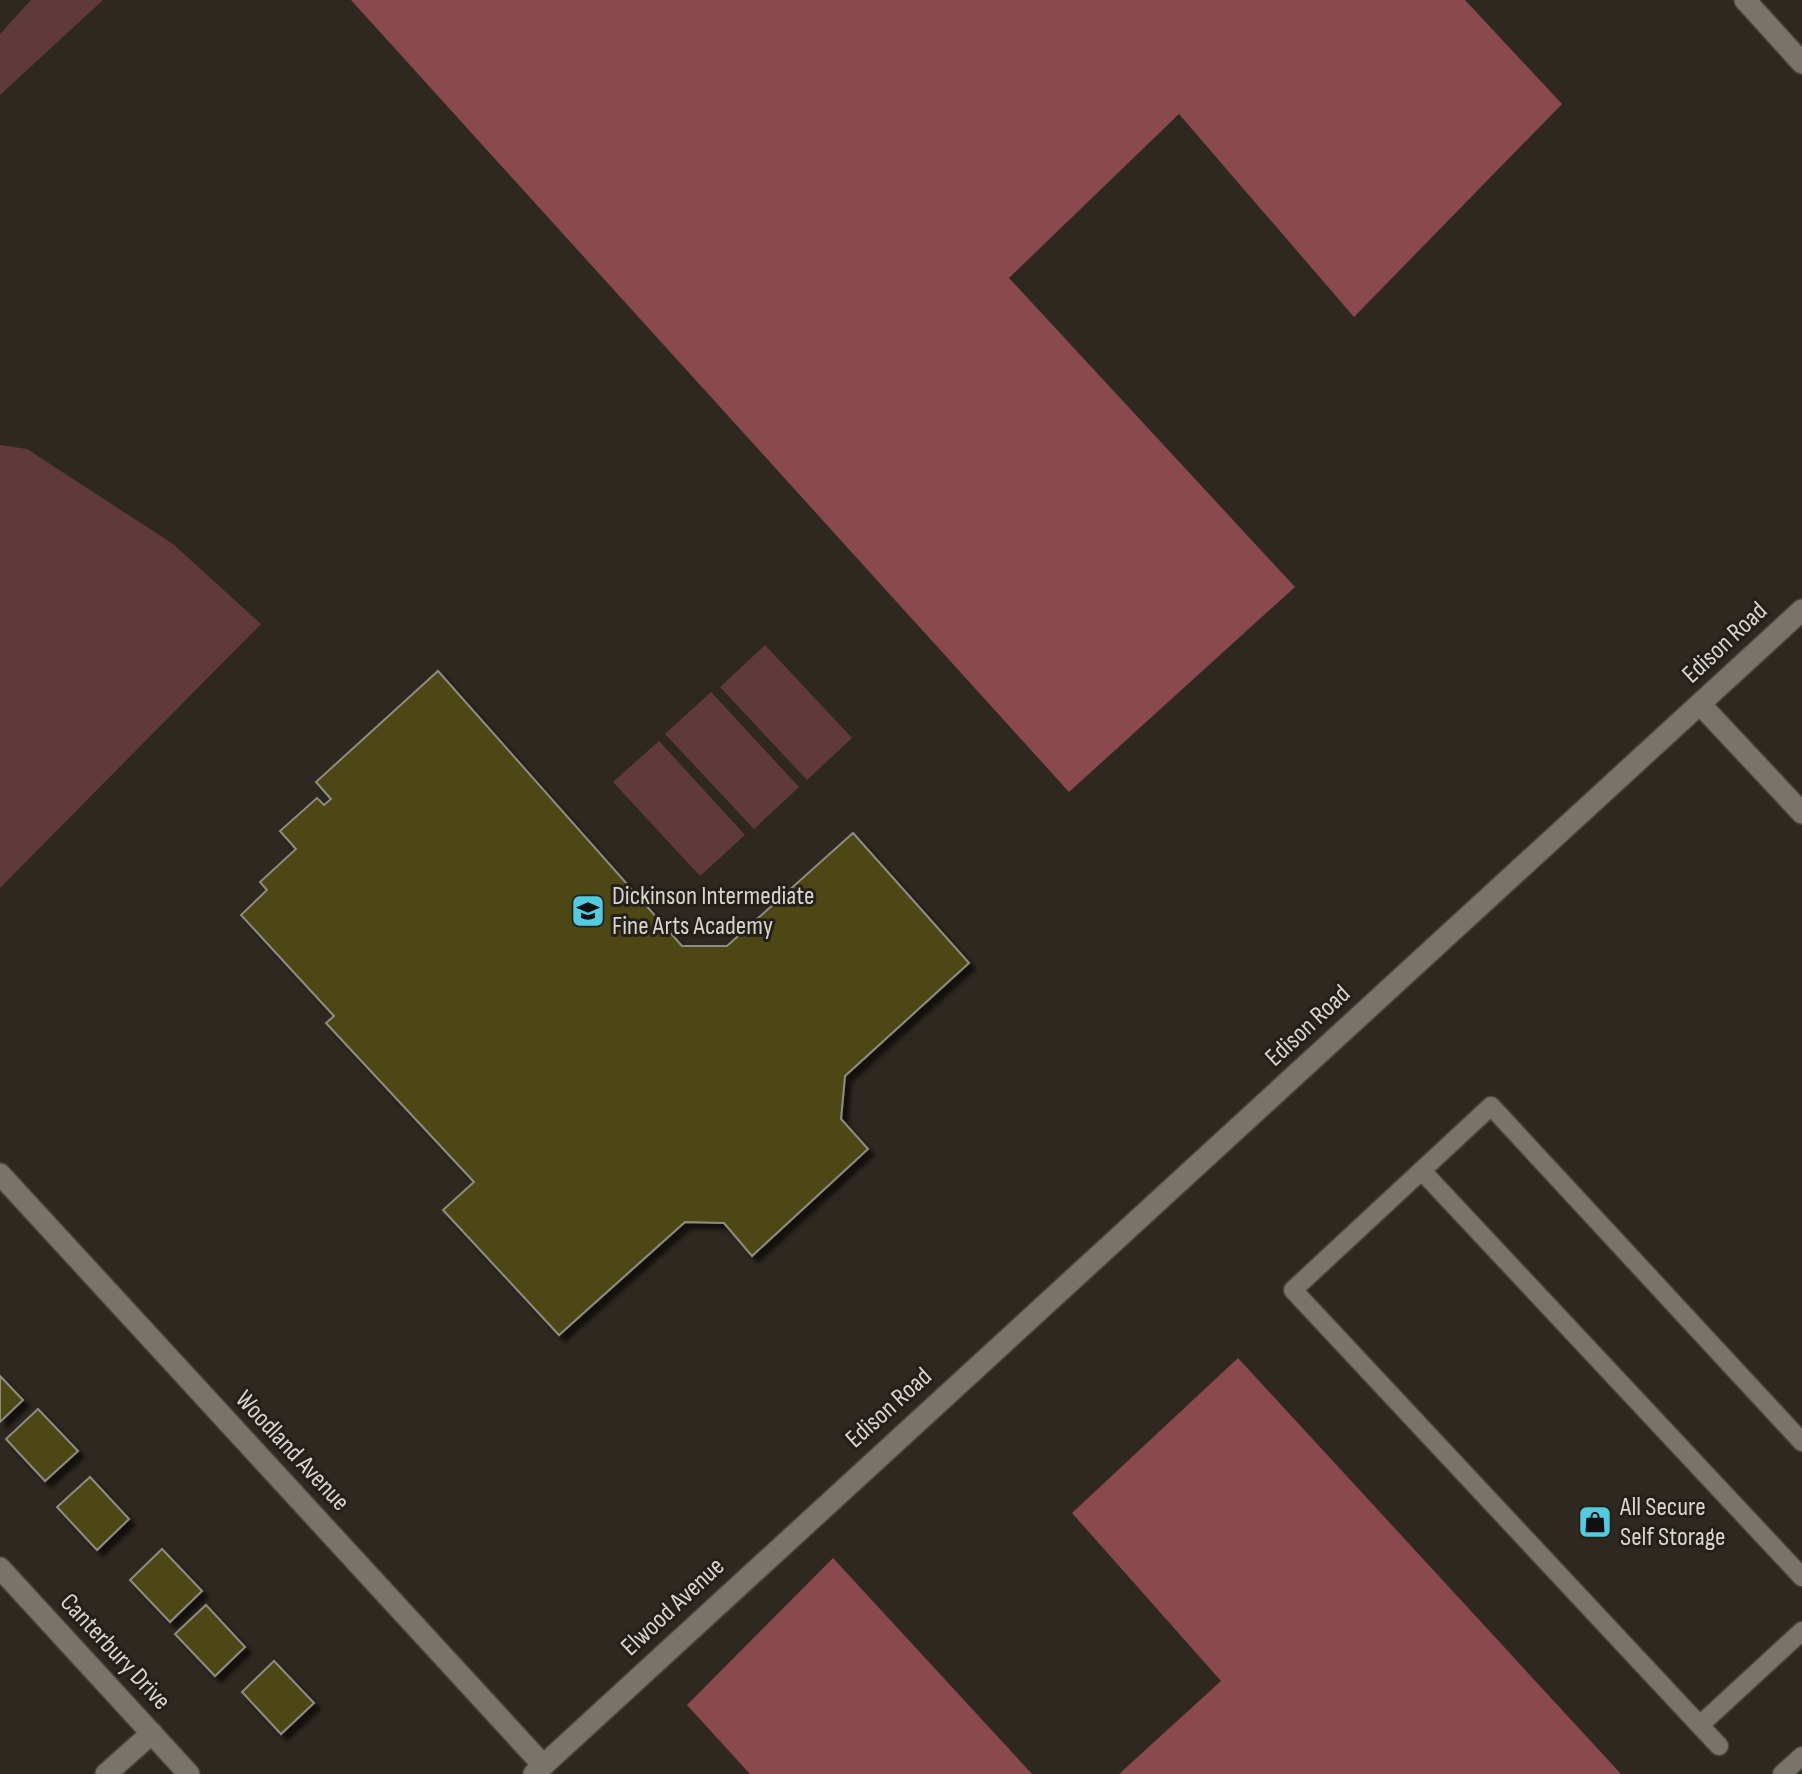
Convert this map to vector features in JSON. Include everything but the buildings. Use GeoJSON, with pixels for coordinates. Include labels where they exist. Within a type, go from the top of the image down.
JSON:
{"type":"FeatureCollection","features":[{"type":"Feature","properties":{"kind":"street"},"geometry":{"type":"LineString","coordinates":[[1745,0],[1802,63]]}},
{"type":"Feature","properties":{"kind":"street","name":"Edison Road"},"geometry":{"type":"LineString","coordinates":[[850,1482],[1802,610]]}},
{"type":"Feature","properties":{"kind":"street"},"geometry":{"type":"LineString","coordinates":[[1700,704],[1802,813]]}},
{"type":"Feature","properties":{"kind":"street","name":"Woodland Avenue"},"geometry":{"type":"LineString","coordinates":[[0,1174],[538,1770]]}},
{"type":"Feature","properties":{"kind":"street","name":"Elwood Avenue"},"geometry":{"type":"LineString","coordinates":[[538,1770],[850,1482]]}},
{"type":"Feature","properties":{"kind":"street","name":"Canterbury Drive"},"geometry":{"type":"LineString","coordinates":[[0,1568],[189,1774]]}},
{"type":"Feature","properties":{"kind":"street"},"geometry":{"type":"LineString","coordinates":[[106,1774],[152,1733]]}},
{"type":"Feature","properties":{"kind":"lane"},"geometry":{"type":"LineString","coordinates":[[1719,1745],[1293,1290],[1491,1106],[1802,1441]]}},
{"type":"Feature","properties":{"kind":"lane"},"geometry":{"type":"LineString","coordinates":[[1422,1171],[1802,1577]]}},
{"type":"Feature","properties":{"kind":"lane"},"geometry":{"type":"LineString","coordinates":[[1700,1725],[1802,1631]]}},
{"type":"Feature","properties":{"kind":"lane"},"geometry":{"type":"LineString","coordinates":[[1782,1774],[1802,1756]]}},
{"type":"Feature","properties":{"kind":"shaded area"},"geometry":{"type":"Polygon","coordinates":[[[31,0],[103,0],[0,95],[0,34],[31,0]]]}},
{"type":"Feature","properties":{"kind":"shaded area"},"geometry":{"type":"Polygon","coordinates":[[[351,0],[1465,0],[1562,104],[1354,317],[1179,114],[1009,278],[1295,587],[1069,792],[351,0]]]}},
{"type":"Feature","properties":{"kind":"shaded area"},"geometry":{"type":"Polygon","coordinates":[[[0,445],[27,449],[173,544],[261,624],[0,888],[0,445]]]}},
{"type":"Feature","properties":{"kind":"shaded area"},"geometry":{"type":"Polygon","coordinates":[[[765,645],[852,738],[807,780],[720,687],[765,645]]]}},
{"type":"Feature","properties":{"kind":"shaded area"},"geometry":{"type":"Polygon","coordinates":[[[711,692],[799,787],[754,829],[665,734],[711,692]]]}},
{"type":"Feature","properties":{"kind":"shaded area"},"geometry":{"type":"Polygon","coordinates":[[[659,741],[745,835],[700,876],[613,782],[659,741]]]}},
{"type":"Feature","properties":{"kind":"shaded area"},"geometry":{"type":"Polygon","coordinates":[[[1238,1358],[1621,1774],[1119,1774],[1221,1681],[1072,1513],[1238,1358]]]}},
{"type":"Feature","properties":{"kind":"shaded area"},"geometry":{"type":"Polygon","coordinates":[[[833,1558],[1032,1774],[750,1774],[687,1705],[833,1558]]]}},
{"type":"Feature","properties":{"kind":"place","name":"Dickinson Intermediate Fine Arts Academy"},"geometry":{"type":"Point","coordinates":[588,911]}},
{"type":"Feature","properties":{"kind":"place","name":"All Secure Self Storage"},"geometry":{"type":"Point","coordinates":[1595,1522]}}]}
